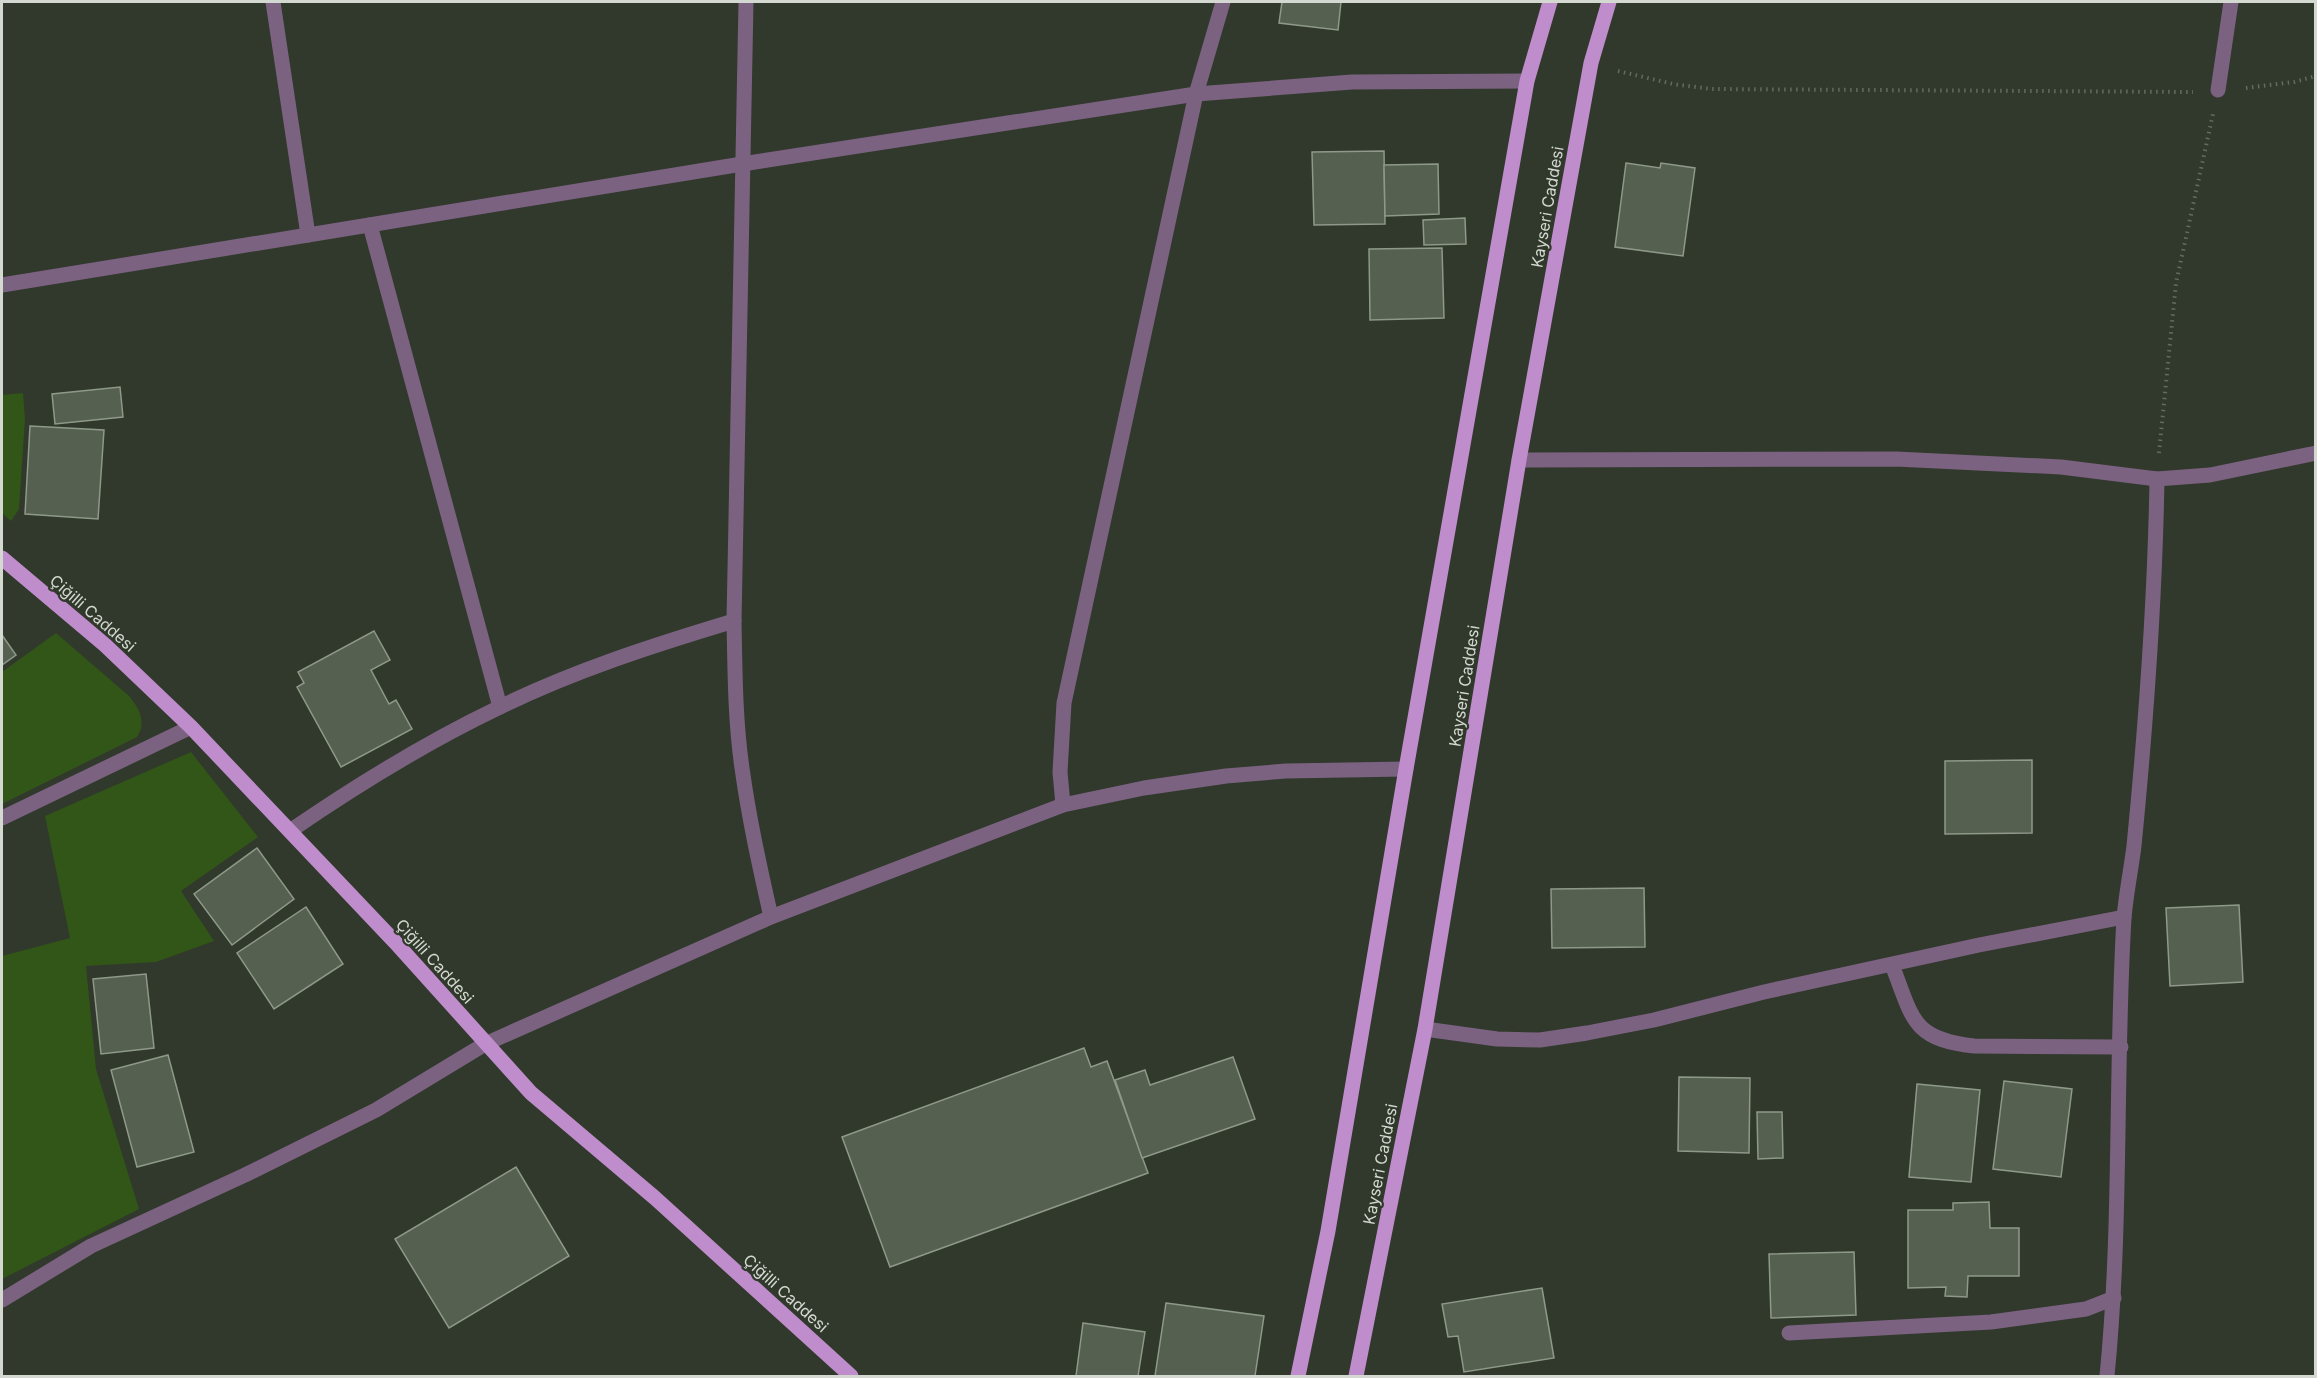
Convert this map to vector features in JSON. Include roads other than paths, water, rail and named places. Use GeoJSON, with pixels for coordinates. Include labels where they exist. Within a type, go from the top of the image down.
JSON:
{"type":"FeatureCollection","features":[{"type":"Feature","properties":{"kind":"main road"},"geometry":{"type":"LineString","coordinates":[[1298,1377],[1328,1231],[1527,81],[1550,2]]}},
{"type":"Feature","properties":{"kind":"main road","name":"Kayseri Caddesi"},"geometry":{"type":"LineString","coordinates":[[1356,1377],[1425,1029],[1519,460],[1591,63],[1609,2]]}},
{"type":"Feature","properties":{"kind":"main road","name":"Çiğilli Caddesi"},"geometry":{"type":"LineString","coordinates":[[2,558],[105,645],[191,727],[395,942],[531,1094],[655,1198],[851,1377]]}},
{"type":"Feature","properties":{"kind":"street"},"geometry":{"type":"LineString","coordinates":[[273,2],[308,235]]}},
{"type":"Feature","properties":{"kind":"street"},"geometry":{"type":"LineString","coordinates":[[746,2],[734,621],[735,694],[741,766],[754,842],[771,917]]}},
{"type":"Feature","properties":{"kind":"street"},"geometry":{"type":"LineString","coordinates":[[1064,805],[1060,772],[1064,703],[1196,94],[1223,2]]}},
{"type":"Feature","properties":{"kind":"street"},"geometry":{"type":"LineString","coordinates":[[2218,90],[2231,2]]}},
{"type":"Feature","properties":{"kind":"street"},"geometry":{"type":"LineString","coordinates":[[2,285],[742,164],[1196,94],[1352,82],[1527,81]]}},
{"type":"Feature","properties":{"kind":"street"},"geometry":{"type":"LineString","coordinates":[[370,225],[500,707]]}},
{"type":"Feature","properties":{"kind":"street"},"geometry":{"type":"LineString","coordinates":[[1519,460],[1906,459],[2061,467],[2157,479],[2210,475],[2316,453]]}},
{"type":"Feature","properties":{"kind":"street"},"geometry":{"type":"LineString","coordinates":[[2106,1377],[2114,1299],[2124,916],[2133,847],[2149,675],[2155,573],[2157,479]]}},
{"type":"Feature","properties":{"kind":"street"},"geometry":{"type":"LineString","coordinates":[[290,831],[387,768],[500,707],[598,665],[734,621]]}},
{"type":"Feature","properties":{"kind":"street"},"geometry":{"type":"LineString","coordinates":[[2,818],[191,727]]}},
{"type":"Feature","properties":{"kind":"street"},"geometry":{"type":"LineString","coordinates":[[2,1300],[91,1246],[316,1142],[376,1110],[485,1044],[771,917],[1064,805],[1144,788],[1226,776],[1306,770],[1406,770]]}},
{"type":"Feature","properties":{"kind":"street"},"geometry":{"type":"LineString","coordinates":[[1425,1029],[1497,1039],[1540,1040],[1654,1020],[1764,992],[2124,916]]}},
{"type":"Feature","properties":{"kind":"street"},"geometry":{"type":"LineString","coordinates":[[1892,965],[1912,1016],[1922,1030],[1936,1039],[1951,1044],[1974,1046],[2121,1047]]}},
{"type":"Feature","properties":{"kind":"street"},"geometry":{"type":"LineString","coordinates":[[1789,1334],[1991,1322],[2077,1311],[2114,1299]]}}]}
